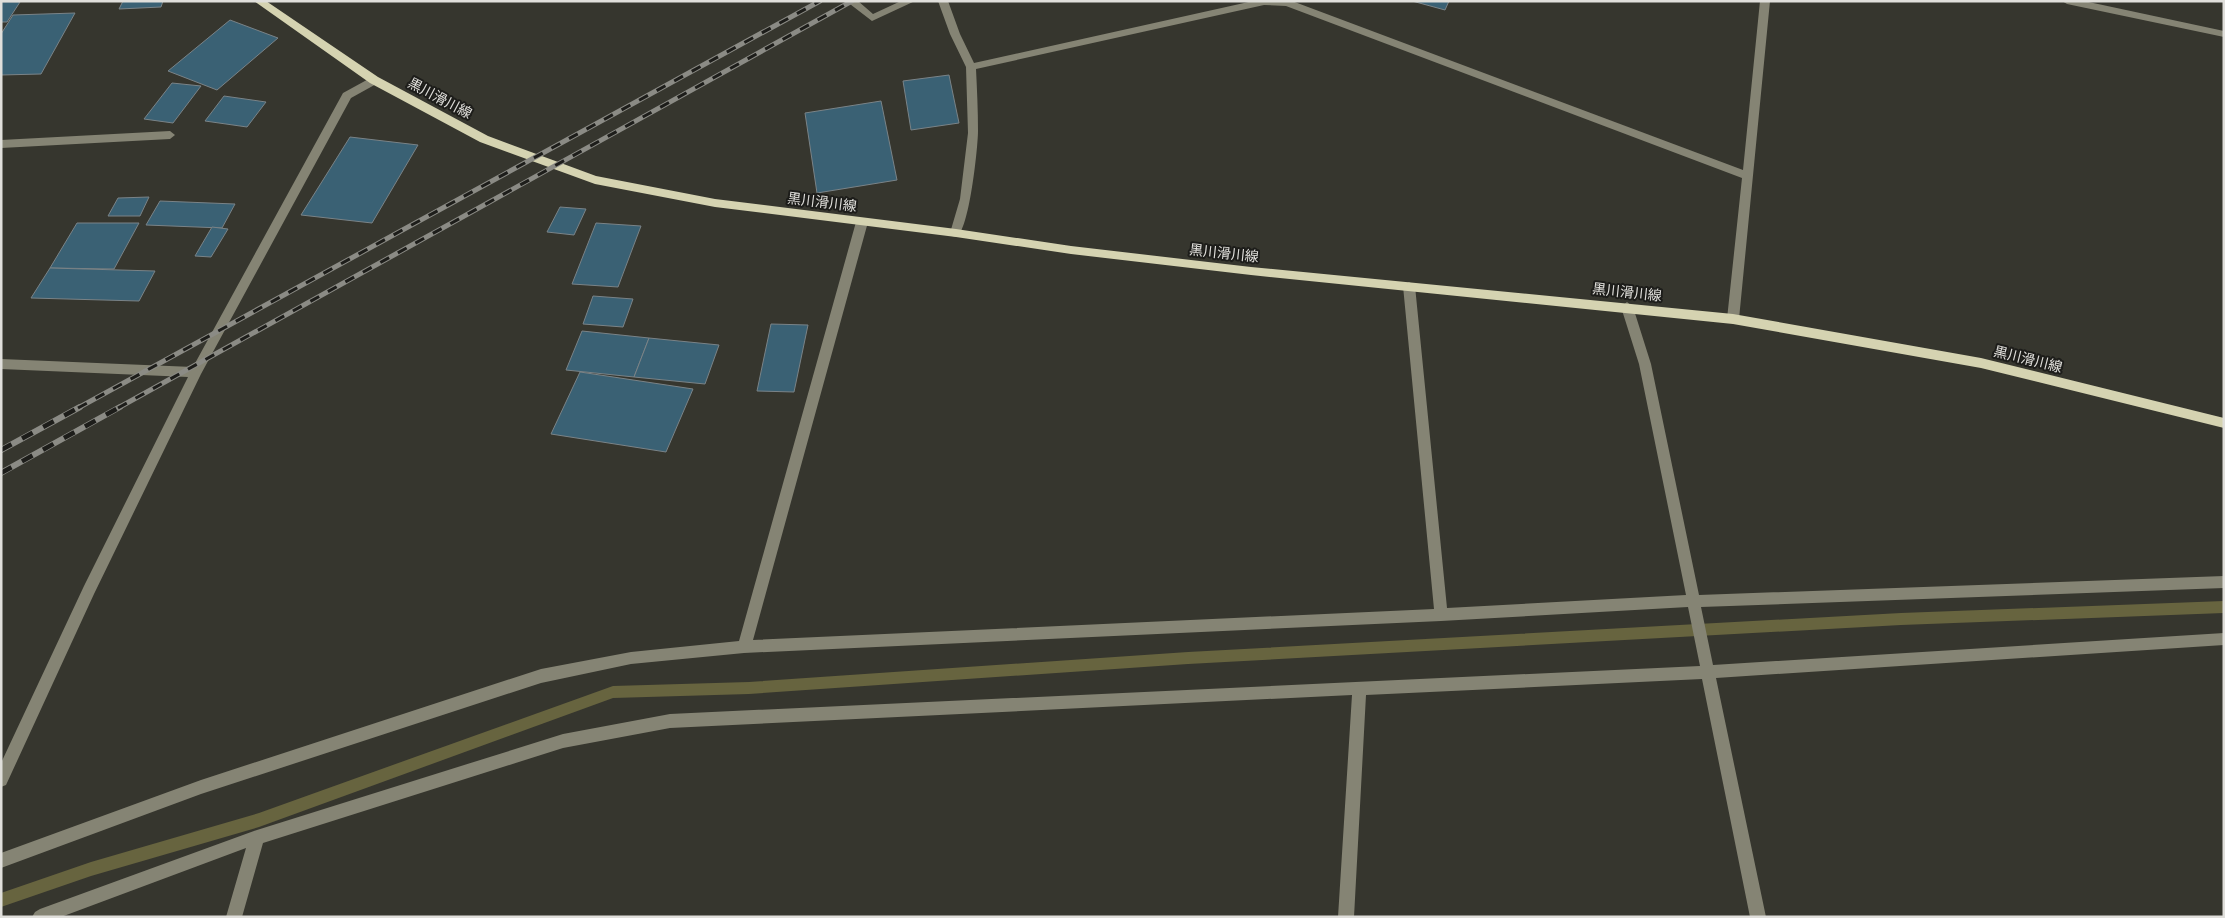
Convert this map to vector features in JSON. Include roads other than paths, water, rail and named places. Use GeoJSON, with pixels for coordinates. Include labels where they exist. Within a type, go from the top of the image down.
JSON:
{"type":"FeatureCollection","features":[{"type":"Feature","properties":{"kind":"main road","name":"黒川滑川線"},"geometry":{"type":"LineString","coordinates":[[259,1],[374,80],[484,139],[595,180],[715,203],[956,233],[1100,254],[1409,286],[1627,306],[1733,319],[1981,363],[2224,423]]}},
{"type":"Feature","properties":{"kind":"street"},"geometry":{"type":"LineString","coordinates":[[852,1],[872,18],[910,1]]}},
{"type":"Feature","properties":{"kind":"street"},"geometry":{"type":"LineString","coordinates":[[943,1],[955,34],[971,67],[974,133],[965,198],[956,233]]}},
{"type":"Feature","properties":{"kind":"street"},"geometry":{"type":"LineString","coordinates":[[1733,319],[1765,1]]}},
{"type":"Feature","properties":{"kind":"street"},"geometry":{"type":"LineString","coordinates":[[2067,1],[2224,34]]}},
{"type":"Feature","properties":{"kind":"street"},"geometry":{"type":"LineString","coordinates":[[971,67],[1264,2],[1287,3],[1747,176]]}},
{"type":"Feature","properties":{"kind":"street"},"geometry":{"type":"LineString","coordinates":[[1,780],[89,590],[196,372],[347,96],[374,80]]}},
{"type":"Feature","properties":{"kind":"street"},"geometry":{"type":"LineString","coordinates":[[1,144],[170,136]]}},
{"type":"Feature","properties":{"kind":"street"},"geometry":{"type":"LineString","coordinates":[[744,647],[862,222]]}},
{"type":"Feature","properties":{"kind":"street"},"geometry":{"type":"LineString","coordinates":[[1409,286],[1441,616]]}},
{"type":"Feature","properties":{"kind":"street"},"geometry":{"type":"LineString","coordinates":[[1627,306],[1645,364],[1758,917]]}},
{"type":"Feature","properties":{"kind":"street"},"geometry":{"type":"LineString","coordinates":[[1,364],[196,372]]}},
{"type":"Feature","properties":{"kind":"street"},"geometry":{"type":"LineString","coordinates":[[1,861],[201,787],[541,676],[631,658],[744,647],[1441,616],[1693,601],[2224,582]]}},
{"type":"Feature","properties":{"kind":"street"},"geometry":{"type":"LineString","coordinates":[[40,917],[258,837],[563,741],[670,721],[1708,672],[2224,639]]}},
{"type":"Feature","properties":{"kind":"street"},"geometry":{"type":"LineString","coordinates":[[1346,917],[1359,689]]}},
{"type":"Feature","properties":{"kind":"street"},"geometry":{"type":"LineString","coordinates":[[234,917],[258,837]]}},
{"type":"Feature","properties":{"kind":"waterway"},"geometry":{"type":"LineString","coordinates":[[1,900],[91,869],[259,820],[613,692],[749,688],[1188,658],[1901,619],[2224,607]]}},
{"type":"Feature","properties":{"kind":"railway"},"geometry":{"type":"LineString","coordinates":[[78,408],[820,1]]}},
{"type":"Feature","properties":{"kind":"railway"},"geometry":{"type":"LineString","coordinates":[[118,408],[852,1]]}},
{"type":"Feature","properties":{"kind":"railway"},"geometry":{"type":"LineString","coordinates":[[1,450],[80,407]]}},
{"type":"Feature","properties":{"kind":"railway"},"geometry":{"type":"LineString","coordinates":[[1,473],[120,407]]}}]}
